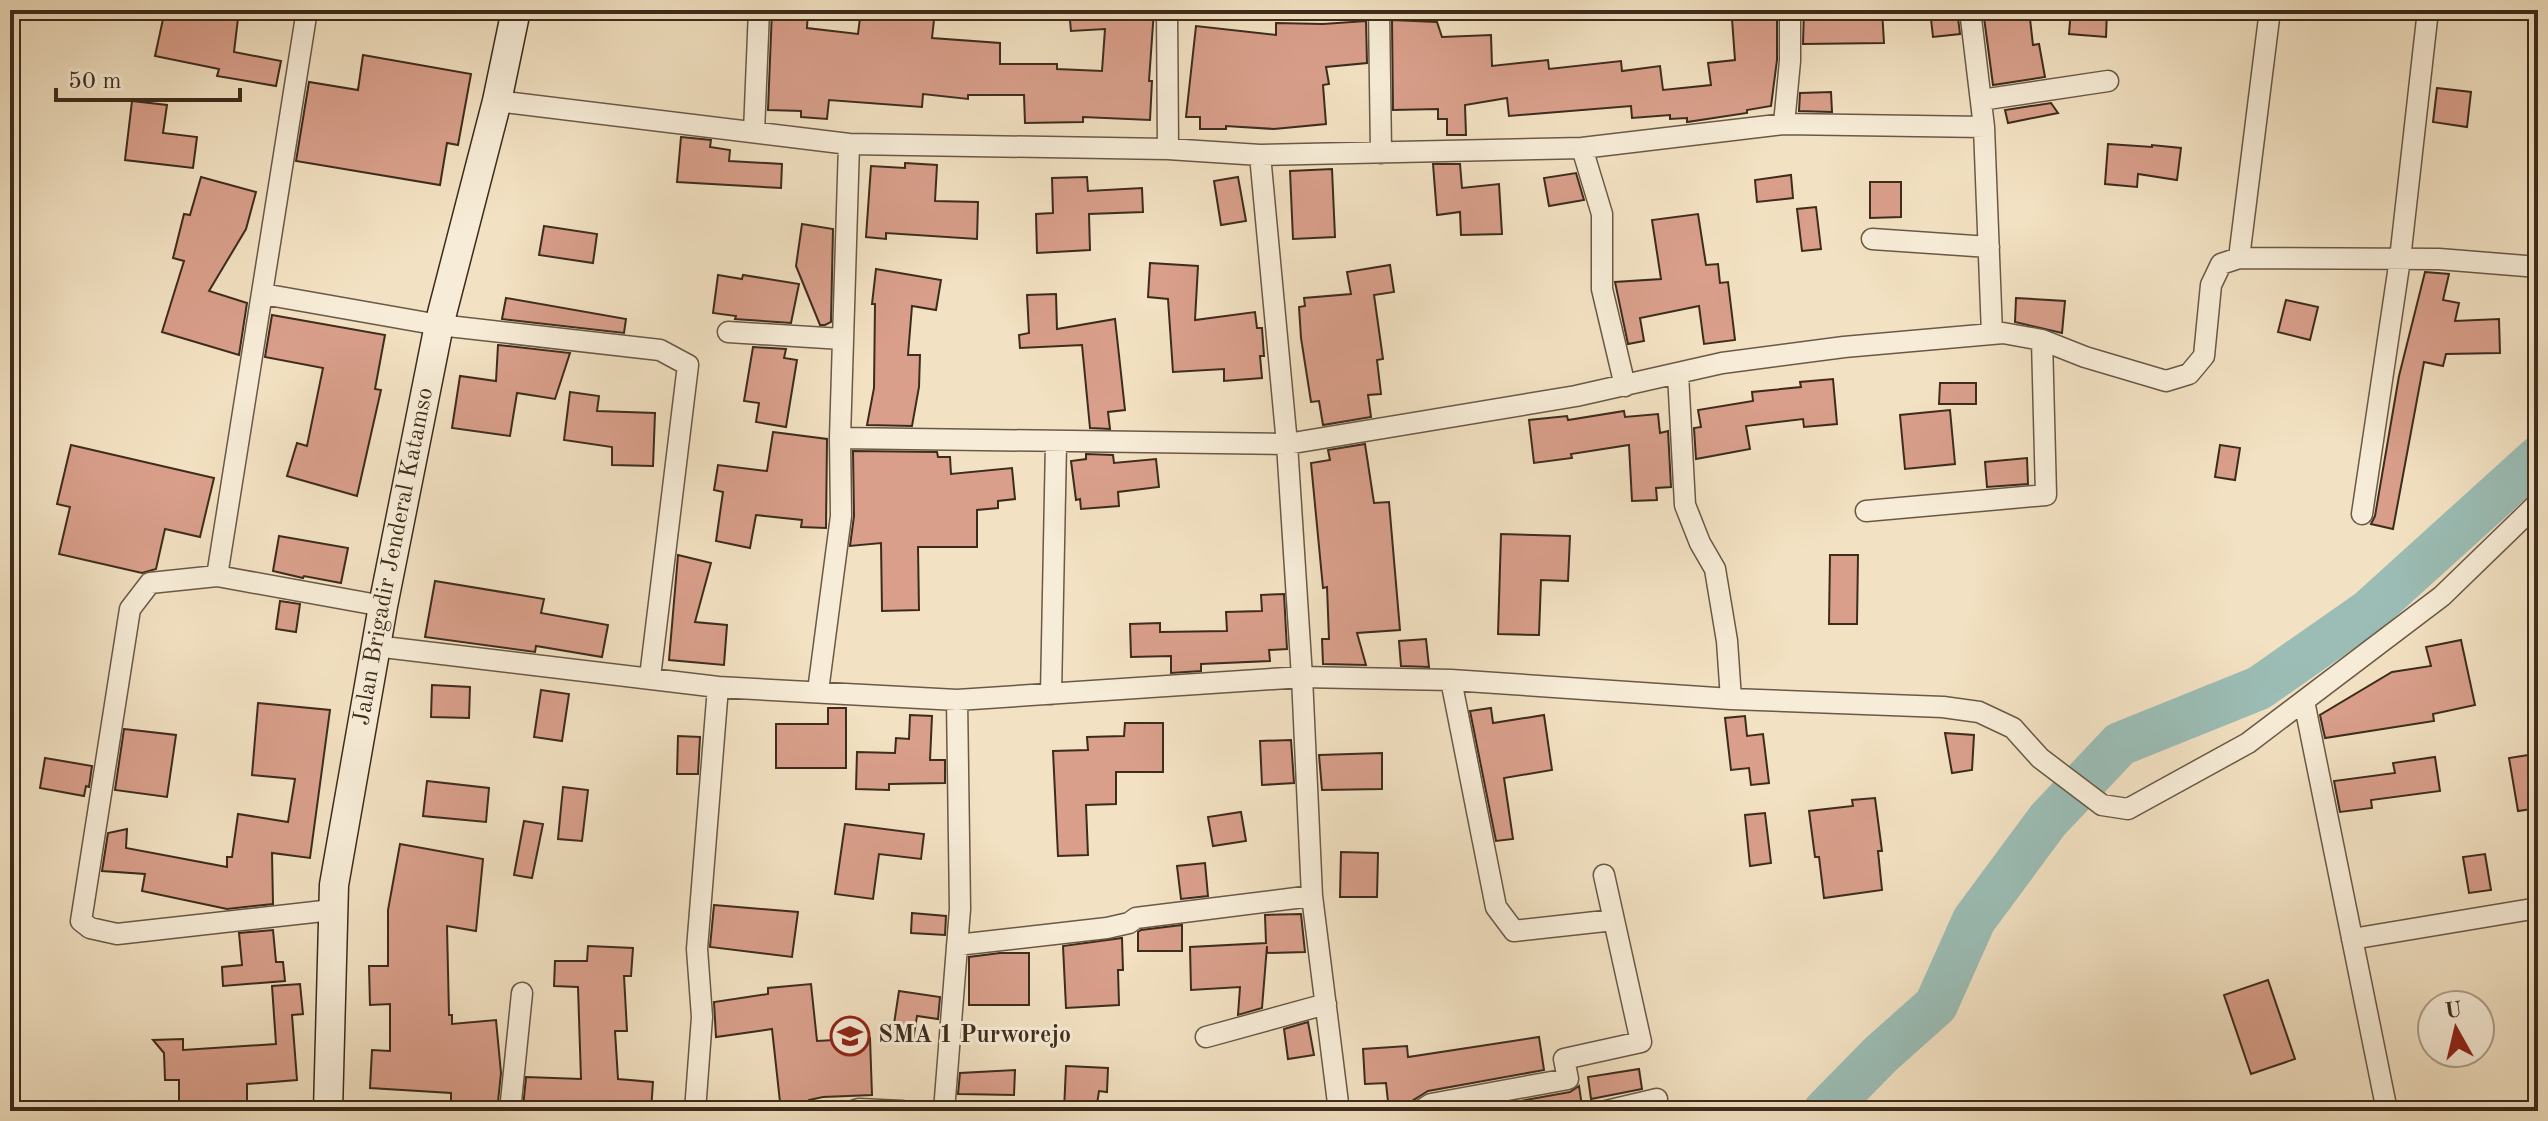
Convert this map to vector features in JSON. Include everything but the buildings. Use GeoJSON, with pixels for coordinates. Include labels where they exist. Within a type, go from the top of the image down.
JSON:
{"type":"FeatureCollection","features":[{"type":"Feature","properties":{"kind":"main road","name":"Jalan Brigadir Jenderal Katamso"},"geometry":{"type":"LineString","coordinates":[[328,1111],[332,910],[375,646],[439,325],[497,101],[516,10]]}},
{"type":"Feature","properties":{"kind":"street"},"geometry":{"type":"LineString","coordinates":[[217,576],[307,10]]}},
{"type":"Feature","properties":{"kind":"street"},"geometry":{"type":"LineString","coordinates":[[754,132],[759,10]]}},
{"type":"Feature","properties":{"kind":"street"},"geometry":{"type":"LineString","coordinates":[[1167,10],[1168,149]]}},
{"type":"Feature","properties":{"kind":"street"},"geometry":{"type":"LineString","coordinates":[[1379,10],[1381,153]]}},
{"type":"Feature","properties":{"kind":"street"},"geometry":{"type":"LineString","coordinates":[[1784,124],[1790,61],[1790,10]]}},
{"type":"Feature","properties":{"kind":"street"},"geometry":{"type":"LineString","coordinates":[[1970,10],[1984,127],[1992,334]]}},
{"type":"Feature","properties":{"kind":"street"},"geometry":{"type":"LineString","coordinates":[[2239,258],[2270,10]]}},
{"type":"Feature","properties":{"kind":"street"},"geometry":{"type":"LineString","coordinates":[[2362,514],[2400,259],[2428,10]]}},
{"type":"Feature","properties":{"kind":"street"},"geometry":{"type":"LineString","coordinates":[[1981,100],[2108,81]]}},
{"type":"Feature","properties":{"kind":"street"},"geometry":{"type":"LineString","coordinates":[[497,101],[849,144],[1168,149],[1260,155],[1582,148],[1784,124],[1984,127]]}},
{"type":"Feature","properties":{"kind":"street"},"geometry":{"type":"LineString","coordinates":[[818,691],[841,516],[842,339],[849,144]]}},
{"type":"Feature","properties":{"kind":"street"},"geometry":{"type":"LineString","coordinates":[[1582,148],[1602,214],[1602,289],[1625,386]]}},
{"type":"Feature","properties":{"kind":"street"},"geometry":{"type":"LineString","coordinates":[[1260,155],[1287,444],[1312,896],[1339,1111]]}},
{"type":"Feature","properties":{"kind":"street"},"geometry":{"type":"LineString","coordinates":[[1872,239],[1989,247]]}},
{"type":"Feature","properties":{"kind":"street"},"geometry":{"type":"LineString","coordinates":[[840,438],[1287,444],[1625,386],[1722,363],[1844,347],[2003,333],[2042,340],[2085,357],[2166,381],[2189,374],[2204,356],[2211,285],[2221,264],[2239,258],[2439,259],[2538,267]]}},
{"type":"Feature","properties":{"kind":"street"},"geometry":{"type":"LineString","coordinates":[[263,294],[439,325],[660,350],[688,365],[650,677]]}},
{"type":"Feature","properties":{"kind":"street"},"geometry":{"type":"LineString","coordinates":[[728,332],[842,339]]}},
{"type":"Feature","properties":{"kind":"street"},"geometry":{"type":"LineString","coordinates":[[1866,511],[2046,495],[2042,340]]}},
{"type":"Feature","properties":{"kind":"street"},"geometry":{"type":"LineString","coordinates":[[1678,374],[1685,505],[1700,543],[1715,569],[1727,641],[1731,699]]}},
{"type":"Feature","properties":{"kind":"street"},"geometry":{"type":"LineString","coordinates":[[1051,694],[1056,443]]}},
{"type":"Feature","properties":{"kind":"street"},"geometry":{"type":"LineString","coordinates":[[375,646],[718,687],[957,700],[1302,677],[1451,680],[1731,699],[1943,707],[1979,712],[2013,728],[2040,758],[2102,805],[2128,809],[2248,743],[2442,596],[2538,503]]}},
{"type":"Feature","properties":{"kind":"street"},"geometry":{"type":"LineString","coordinates":[[332,910],[117,934],[90,928],[81,921],[130,609],[150,583],[217,576],[383,606]]}},
{"type":"Feature","properties":{"kind":"street"},"geometry":{"type":"LineString","coordinates":[[1451,680],[1496,907],[1514,931],[1614,920]]}},
{"type":"Feature","properties":{"kind":"street"},"geometry":{"type":"LineString","coordinates":[[695,1111],[702,1017],[697,949],[718,687]]}},
{"type":"Feature","properties":{"kind":"street"},"geometry":{"type":"LineString","coordinates":[[944,1111],[960,909],[957,700]]}},
{"type":"Feature","properties":{"kind":"street"},"geometry":{"type":"LineString","coordinates":[[2304,701],[2387,1111]]}},
{"type":"Feature","properties":{"kind":"street"},"geometry":{"type":"LineString","coordinates":[[1420,1111],[1431,1104],[1568,1079],[1564,1059],[1641,1042],[1604,875]]}},
{"type":"Feature","properties":{"kind":"street"},"geometry":{"type":"LineString","coordinates":[[957,945],[1107,928],[1129,923],[1136,918],[1312,896]]}},
{"type":"Feature","properties":{"kind":"street"},"geometry":{"type":"LineString","coordinates":[[2352,939],[2538,908]]}},
{"type":"Feature","properties":{"kind":"street"},"geometry":{"type":"LineString","coordinates":[[510,1111],[522,993]]}},
{"type":"Feature","properties":{"kind":"street"},"geometry":{"type":"LineString","coordinates":[[1206,1037],[1326,1004]]}},
{"type":"Feature","properties":{"kind":"street"},"geometry":{"type":"LineString","coordinates":[[1606,1111],[1657,1099]]}},
{"type":"Feature","properties":{"kind":"street"},"geometry":{"type":"LineString","coordinates":[[853,1111],[902,1111]]}},
{"type":"Feature","properties":{"kind":"waterway"},"geometry":{"type":"LineString","coordinates":[[1825,1111],[1881,1054],[1936,1005],[1974,920],[2048,820],[2120,744],[2259,688],[2369,611],[2538,458]]}},
{"type":"Feature","properties":{"kind":"place","name":"SMA 1 Purworejo"},"geometry":{"type":"Point","coordinates":[850,1036]}}]}
